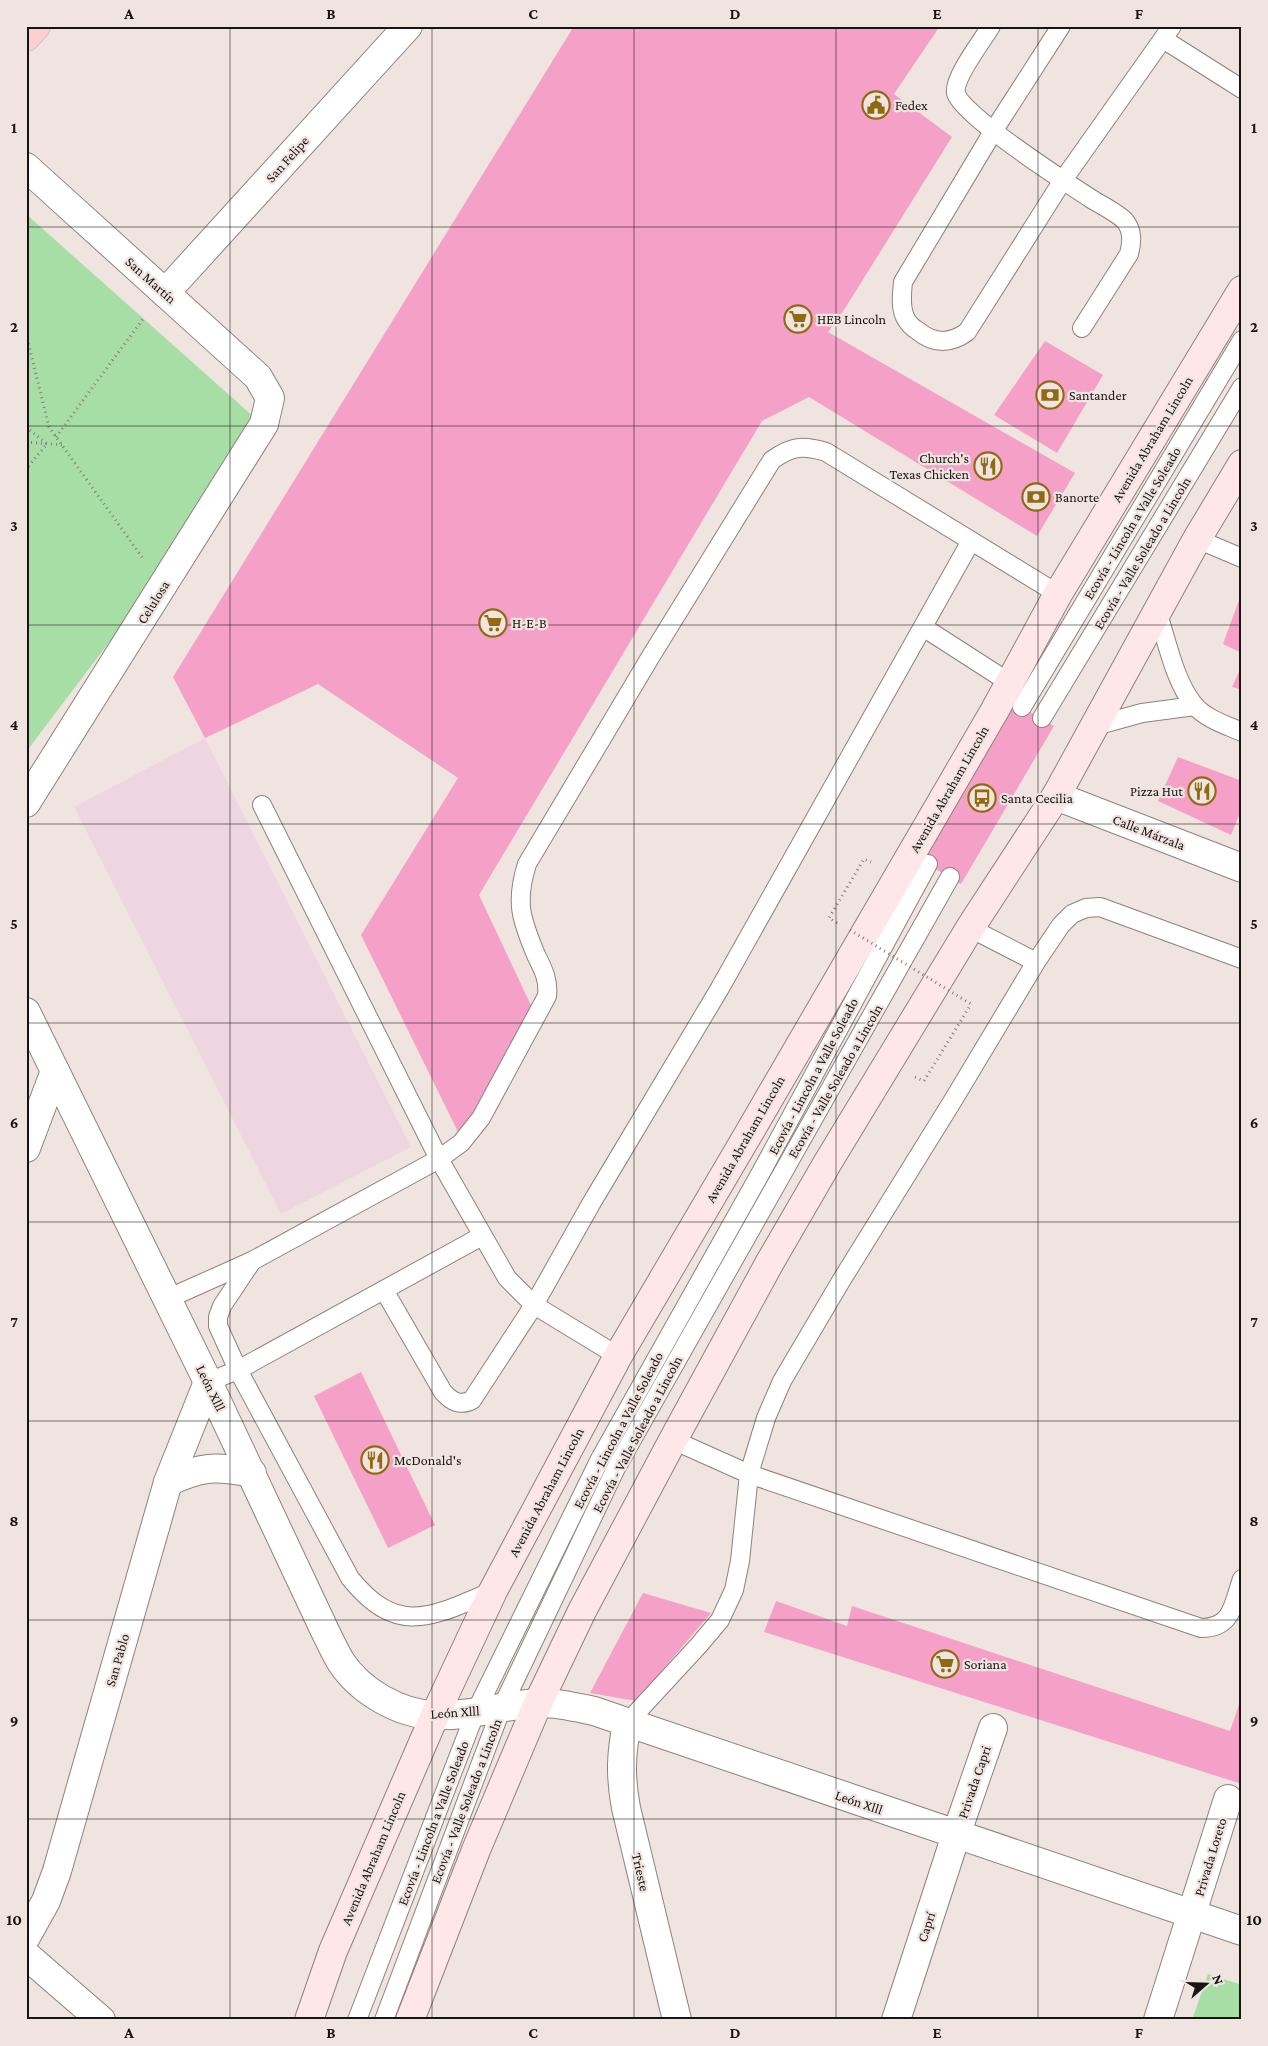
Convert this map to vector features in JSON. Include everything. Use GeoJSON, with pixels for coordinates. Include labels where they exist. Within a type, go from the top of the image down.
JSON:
{"type":"FeatureCollection","features":[{"type":"Feature","properties":{"kind":"main road"},"geometry":{"type":"LineString","coordinates":[[26,37],[36,26]]}},
{"type":"Feature","properties":{"kind":"main road","name":"Avenida Abraham Lincoln"},"geometry":{"type":"LineString","coordinates":[[309,2020],[336,1944],[435,1715],[493,1591],[618,1356],[759,1116],[1016,695],[1058,594],[1242,290]]}},
{"type":"Feature","properties":{"kind":"main road"},"geometry":{"type":"LineString","coordinates":[[410,2020],[476,1850],[538,1703],[582,1611],[673,1440],[770,1262],[828,1162],[970,928],[1056,796],[1197,539],[1242,464]]}},
{"type":"Feature","properties":{"kind":"street","name":"San Felipe"},"geometry":{"type":"LineString","coordinates":[[165,293],[408,26]]}},
{"type":"Feature","properties":{"kind":"street","name":"San Martín"},"geometry":{"type":"LineString","coordinates":[[26,167],[258,377],[270,398]]}},
{"type":"Feature","properties":{"kind":"street","name":"Celulosa"},"geometry":{"type":"LineString","coordinates":[[26,802],[264,424],[270,398]]}},
{"type":"Feature","properties":{"kind":"street","name":"Calle Márzala"},"geometry":{"type":"LineString","coordinates":[[1056,796],[1242,868]]}},
{"type":"Feature","properties":{"kind":"street","name":"León Xlll"},"geometry":{"type":"LineString","coordinates":[[26,1012],[252,1473],[325,1631],[342,1663],[364,1686],[387,1702],[410,1711],[435,1715],[538,1703],[586,1709],[1242,1931]]}},
{"type":"Feature","properties":{"kind":"street"},"geometry":{"type":"LineString","coordinates":[[26,1148],[54,1071]]}},
{"type":"Feature","properties":{"kind":"street","name":"San Pablo"},"geometry":{"type":"LineString","coordinates":[[26,1937],[46,1901],[57,1871],[168,1482],[208,1382]]}},
{"type":"Feature","properties":{"kind":"street"},"geometry":{"type":"LineString","coordinates":[[168,1482],[189,1472],[206,1468],[224,1467],[252,1473]]}},
{"type":"Feature","properties":{"kind":"street","name":"Trieste"},"geometry":{"type":"LineString","coordinates":[[627,1723],[622,1752],[621,1780],[677,2020]]}},
{"type":"Feature","properties":{"kind":"street","name":"Privada Capri"},"geometry":{"type":"LineString","coordinates":[[956,1835],[993,1728]]}},
{"type":"Feature","properties":{"kind":"street","name":"Privada Loreto"},"geometry":{"type":"LineString","coordinates":[[1158,2020],[1228,1798]]}},
{"type":"Feature","properties":{"kind":"street","name":"Caprí"},"geometry":{"type":"LineString","coordinates":[[896,2020],[956,1835]]}},
{"type":"Feature","properties":{"kind":"street"},"geometry":{"type":"LineString","coordinates":[[26,1955],[101,2020]]}},
{"type":"Feature","properties":{"kind":"lane"},"geometry":{"type":"LineString","coordinates":[[991,26],[958,79],[956,91],[959,101],[994,130],[1063,180],[1125,221],[1131,233],[1132,242],[1129,254],[1082,328]]}},
{"type":"Feature","properties":{"kind":"lane"},"geometry":{"type":"LineString","coordinates":[[1061,26],[994,130],[904,282],[902,307],[905,318],[921,333],[936,341],[945,342],[958,338],[967,332],[1063,180],[1168,33],[1242,89]]}},
{"type":"Feature","properties":{"kind":"lane","name":"Ecovía - Lincoln a Valle Soleado"},"geometry":{"type":"LineString","coordinates":[[1016,695],[1242,340]]}},
{"type":"Feature","properties":{"kind":"lane","name":"Ecovía - Valle Soleado a Lincoln"},"geometry":{"type":"LineString","coordinates":[[1042,718],[1242,387]]}},
{"type":"Feature","properties":{"kind":"lane"},"geometry":{"type":"LineString","coordinates":[[167,1299],[252,1261],[439,1159],[460,1143],[481,1118],[547,996],[546,976],[530,940],[521,911],[519,896],[527,864],[772,460],[783,452],[795,448],[810,447],[826,452],[1058,594]]}},
{"type":"Feature","properties":{"kind":"lane"},"geometry":{"type":"LineString","coordinates":[[1197,539],[1242,558]]}},
{"type":"Feature","properties":{"kind":"lane"},"geometry":{"type":"LineString","coordinates":[[384,1290],[443,1392],[457,1403],[465,1404],[476,1395],[534,1306],[592,1202],[725,980],[971,541]]}},
{"type":"Feature","properties":{"kind":"lane"},"geometry":{"type":"LineString","coordinates":[[1157,611],[1180,679],[1195,706],[1212,719],[1242,732]]}},
{"type":"Feature","properties":{"kind":"lane"},"geometry":{"type":"LineString","coordinates":[[923,627],[1016,695]]}},
{"type":"Feature","properties":{"kind":"lane"},"geometry":{"type":"LineString","coordinates":[[1095,726],[1142,713],[1195,706]]}},
{"type":"Feature","properties":{"kind":"lane"},"geometry":{"type":"LineString","coordinates":[[262,805],[439,1159],[507,1278],[534,1306],[618,1356]]}},
{"type":"Feature","properties":{"kind":"lane","name":"Ecovía - Lincoln a Valle Soleado"},"geometry":{"type":"LineString","coordinates":[[357,2020],[489,1709],[600,1459],[759,1176],[928,864]]}},
{"type":"Feature","properties":{"kind":"lane","name":"Ecovía - Valle Soleado a Lincoln"},"geometry":{"type":"LineString","coordinates":[[384,2020],[489,1709],[616,1468],[950,877]]}},
{"type":"Feature","properties":{"kind":"lane"},"geometry":{"type":"LineString","coordinates":[[627,1723],[699,1646],[720,1620],[734,1590],[740,1561],[749,1474],[766,1418],[782,1381],[1036,962],[1061,925],[1072,914],[1086,908],[1100,907],[1242,959]]}},
{"type":"Feature","properties":{"kind":"lane"},"geometry":{"type":"LineString","coordinates":[[970,928],[1036,962]]}},
{"type":"Feature","properties":{"kind":"lane"},"geometry":{"type":"LineString","coordinates":[[208,1382],[238,1370],[482,1236]]}},
{"type":"Feature","properties":{"kind":"lane"},"geometry":{"type":"LineString","coordinates":[[252,1261],[222,1306],[218,1317],[218,1326],[238,1370],[350,1578],[361,1593],[376,1605],[395,1615],[417,1618],[442,1613],[493,1591]]}},
{"type":"Feature","properties":{"kind":"lane"},"geometry":{"type":"LineString","coordinates":[[673,1440],[749,1474],[1201,1628],[1213,1628],[1223,1623],[1230,1614],[1242,1579]]}},
{"type":"Feature","properties":{"kind":"path"},"geometry":{"type":"LineString","coordinates":[[56,437],[143,319]]}},
{"type":"Feature","properties":{"kind":"path"},"geometry":{"type":"LineString","coordinates":[[26,334],[50,427],[146,563]]}},
{"type":"Feature","properties":{"kind":"path"},"geometry":{"type":"LineString","coordinates":[[26,427],[47,444]]}},
{"type":"Feature","properties":{"kind":"path"},"geometry":{"type":"LineString","coordinates":[[26,442],[63,445]]}},
{"type":"Feature","properties":{"kind":"path"},"geometry":{"type":"LineString","coordinates":[[26,469],[47,444]]}},
{"type":"Feature","properties":{"kind":"path"},"geometry":{"type":"LineString","coordinates":[[864,859],[829,918],[971,1004],[924,1081]]}},
{"type":"Feature","properties":{"kind":"shaded area"},"geometry":{"type":"Polygon","coordinates":[[[205,738],[411,1147],[281,1214],[74,807],[205,738]]]}},
{"type":"Feature","properties":{"kind":"green space"},"geometry":{"type":"Polygon","coordinates":[[[26,214],[255,418],[157,579],[26,752],[26,214]]]}},
{"type":"Feature","properties":{"kind":"green space"},"geometry":{"type":"Polygon","coordinates":[[[1208,1974],[1242,1985],[1242,2020],[1192,2020],[1208,1974]]]}},
{"type":"Feature","properties":{"kind":"building"},"geometry":{"type":"Polygon","coordinates":[[[574,26],[940,26],[894,94],[952,137],[844,310],[828,332],[1075,473],[1037,536],[809,397],[762,421],[479,895],[536,1016],[460,1136],[361,935],[458,778],[318,684],[205,738],[173,677],[574,26]]]}},
{"type":"Feature","properties":{"kind":"building","name":"Santander"},"geometry":{"type":"Polygon","coordinates":[[[1045,341],[1103,375],[1057,453],[994,415],[1045,341]]]}},
{"type":"Feature","properties":{"kind":"building"},"geometry":{"type":"Polygon","coordinates":[[[1242,592],[1242,653],[1223,644],[1242,592]]]}},
{"type":"Feature","properties":{"kind":"building"},"geometry":{"type":"Polygon","coordinates":[[[1242,665],[1242,690],[1232,687],[1242,665]]]}},
{"type":"Feature","properties":{"kind":"building","name":"Santa Cecilia"},"geometry":{"type":"Polygon","coordinates":[[[1011,701],[1054,726],[961,884],[919,859],[1011,701]]]}},
{"type":"Feature","properties":{"kind":"building","name":"Pizza Hut"},"geometry":{"type":"Polygon","coordinates":[[[1178,757],[1242,781],[1242,808],[1231,835],[1158,801],[1178,757]]]}},
{"type":"Feature","properties":{"kind":"building","name":"McDonald's"},"geometry":{"type":"Polygon","coordinates":[[[361,1372],[435,1525],[388,1548],[314,1396],[361,1372]]]}},
{"type":"Feature","properties":{"kind":"building"},"geometry":{"type":"Polygon","coordinates":[[[643,1593],[711,1613],[636,1701],[590,1693],[643,1593]]]}},
{"type":"Feature","properties":{"kind":"building","name":"Soriana"},"geometry":{"type":"Polygon","coordinates":[[[776,1601],[847,1626],[852,1606],[1230,1731],[1242,1696],[1242,1784],[764,1632],[776,1601]]]}},
{"type":"Feature","properties":{"kind":"place","name":"Fedex"},"geometry":{"type":"Point","coordinates":[876,105]}},
{"type":"Feature","properties":{"kind":"place","name":"HEB Lincoln"},"geometry":{"type":"Point","coordinates":[798,319]}},
{"type":"Feature","properties":{"kind":"place","name":"Santander"},"geometry":{"type":"Point","coordinates":[1050,395]}},
{"type":"Feature","properties":{"kind":"place","name":"Church's Texas Chicken"},"geometry":{"type":"Point","coordinates":[988,466]}},
{"type":"Feature","properties":{"kind":"place","name":"Banorte"},"geometry":{"type":"Point","coordinates":[1036,497]}},
{"type":"Feature","properties":{"kind":"place","name":"H-E-B"},"geometry":{"type":"Point","coordinates":[493,623]}},
{"type":"Feature","properties":{"kind":"place","name":"Pizza Hut"},"geometry":{"type":"Point","coordinates":[1202,791]}},
{"type":"Feature","properties":{"kind":"place","name":"Santa Cecilia"},"geometry":{"type":"Point","coordinates":[982,798]}},
{"type":"Feature","properties":{"kind":"place","name":"McDonald's"},"geometry":{"type":"Point","coordinates":[375,1460]}},
{"type":"Feature","properties":{"kind":"place","name":"Soriana"},"geometry":{"type":"Point","coordinates":[945,1664]}}]}
